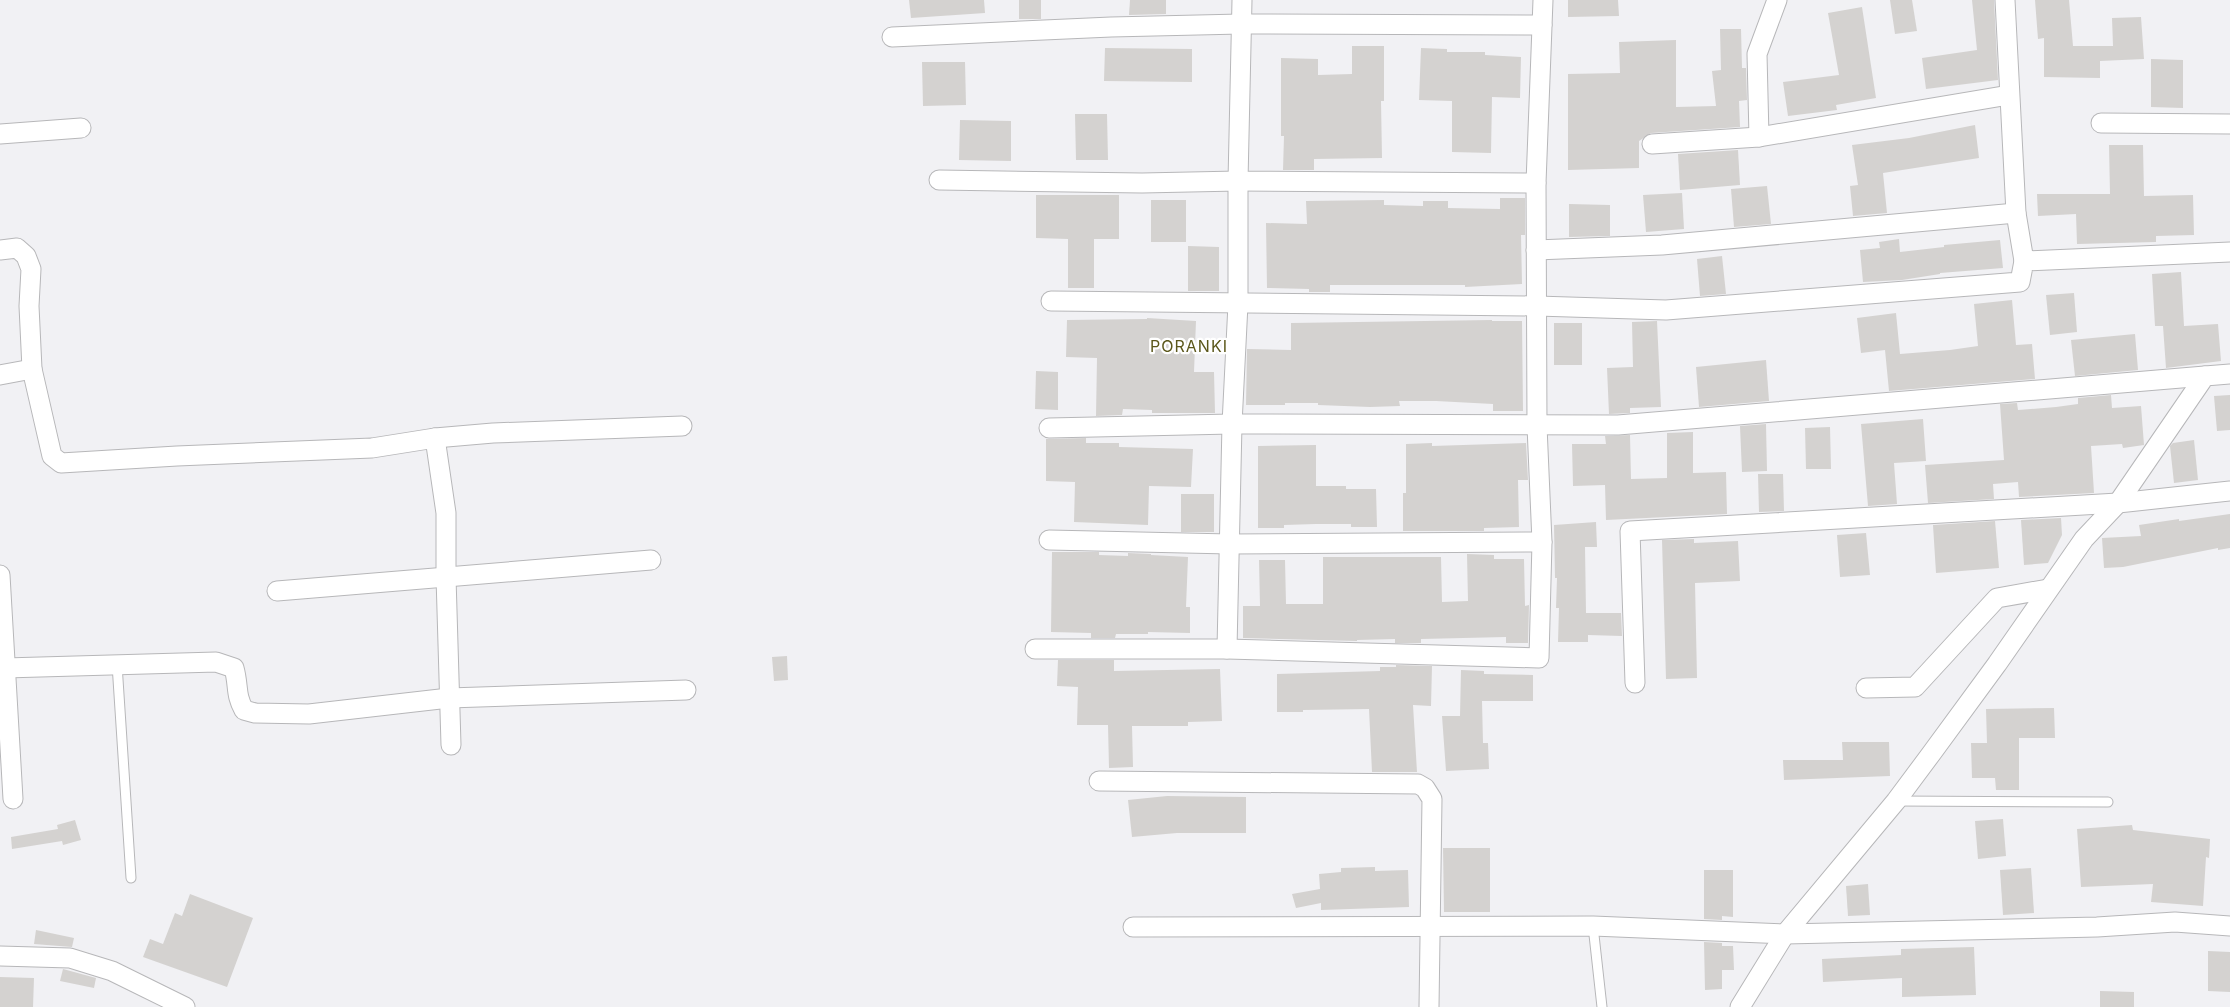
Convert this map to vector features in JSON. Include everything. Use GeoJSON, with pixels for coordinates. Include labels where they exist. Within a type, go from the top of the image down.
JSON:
{"type":"FeatureCollection","features":[{"type":"Feature","properties":{"kind":"street"},"geometry":{"type":"LineString","coordinates":[[1227,648],[1232,424],[1238,304],[1238,181],[1242,0]]}},
{"type":"Feature","properties":{"kind":"street"},"geometry":{"type":"LineString","coordinates":[[1035,649],[1227,648],[1539,658],[1542,542],[1537,426],[1536,183],[1543,0]]}},
{"type":"Feature","properties":{"kind":"street"},"geometry":{"type":"LineString","coordinates":[[1759,137],[1757,54],[1775,0]]}},
{"type":"Feature","properties":{"kind":"street"},"geometry":{"type":"LineString","coordinates":[[1051,301],[1537,306],[1666,310],[2020,282],[2024,261],[2016,213],[2006,0]]}},
{"type":"Feature","properties":{"kind":"street"},"geometry":{"type":"LineString","coordinates":[[892,37],[1111,27],[1241,24],[1542,25]]}},
{"type":"Feature","properties":{"kind":"street"},"geometry":{"type":"LineString","coordinates":[[1652,144],[1759,137],[2009,95]]}},
{"type":"Feature","properties":{"kind":"street"},"geometry":{"type":"LineString","coordinates":[[2101,123],[2230,124]]}},
{"type":"Feature","properties":{"kind":"street"},"geometry":{"type":"LineString","coordinates":[[0,134],[81,128]]}},
{"type":"Feature","properties":{"kind":"street"},"geometry":{"type":"LineString","coordinates":[[939,180],[1142,183],[1238,181],[1536,183]]}},
{"type":"Feature","properties":{"kind":"street"},"geometry":{"type":"LineString","coordinates":[[1536,250],[1662,245],[2016,213]]}},
{"type":"Feature","properties":{"kind":"street"},"geometry":{"type":"LineString","coordinates":[[0,250],[17,248],[26,256],[31,269],[29,306],[32,369],[52,456],[61,463],[139,457],[372,448],[435,438],[493,433],[682,426]]}},
{"type":"Feature","properties":{"kind":"street"},"geometry":{"type":"LineString","coordinates":[[2024,261],[2230,252]]}},
{"type":"Feature","properties":{"kind":"street"},"geometry":{"type":"LineString","coordinates":[[0,375],[32,369]]}},
{"type":"Feature","properties":{"kind":"street"},"geometry":{"type":"LineString","coordinates":[[1049,428],[1232,424],[1618,425],[2230,374]]}},
{"type":"Feature","properties":{"kind":"street"},"geometry":{"type":"LineString","coordinates":[[1740,1007],[1785,934],[1896,801],[1997,664],[2084,539],[2118,503],[2205,376]]}},
{"type":"Feature","properties":{"kind":"street"},"geometry":{"type":"LineString","coordinates":[[435,438],[446,512],[451,745]]}},
{"type":"Feature","properties":{"kind":"street"},"geometry":{"type":"LineString","coordinates":[[1634,683],[1630,531],[2118,503],[2230,491]]}},
{"type":"Feature","properties":{"kind":"street"},"geometry":{"type":"LineString","coordinates":[[1049,540],[1230,544],[1542,542]]}},
{"type":"Feature","properties":{"kind":"street"},"geometry":{"type":"LineString","coordinates":[[277,591],[650,560]]}},
{"type":"Feature","properties":{"kind":"street"},"geometry":{"type":"LineString","coordinates":[[0,575],[13,799]]}},
{"type":"Feature","properties":{"kind":"street"},"geometry":{"type":"LineString","coordinates":[[1866,688],[1915,687],[1997,598],[2048,589]]}},
{"type":"Feature","properties":{"kind":"street"},"geometry":{"type":"LineString","coordinates":[[5,668],[216,662],[234,668],[238,681],[238,698],[244,710],[255,713],[309,714],[449,698],[686,690]]}},
{"type":"Feature","properties":{"kind":"street"},"geometry":{"type":"LineString","coordinates":[[1099,781],[1418,784],[1425,788],[1432,799],[1429,1007]]}},
{"type":"Feature","properties":{"kind":"street"},"geometry":{"type":"LineString","coordinates":[[1133,927],[1593,926],[1785,934],[2097,927],[2175,922],[2230,926]]}},
{"type":"Feature","properties":{"kind":"street"},"geometry":{"type":"LineString","coordinates":[[0,956],[70,958],[112,971],[185,1007]]}},
{"type":"Feature","properties":{"kind":"lane"},"geometry":{"type":"LineString","coordinates":[[117,664],[131,878]]}},
{"type":"Feature","properties":{"kind":"lane"},"geometry":{"type":"LineString","coordinates":[[1896,801],[2108,802]]}},
{"type":"Feature","properties":{"kind":"lane"},"geometry":{"type":"LineString","coordinates":[[1593,926],[1602,1007]]}},
{"type":"Feature","properties":{"kind":"building"},"geometry":{"type":"Polygon","coordinates":[[[909,0],[984,0],[985,13],[911,18],[909,0]]]}},
{"type":"Feature","properties":{"kind":"building"},"geometry":{"type":"Polygon","coordinates":[[[1019,0],[1041,0],[1041,19],[1019,19],[1019,0]]]}},
{"type":"Feature","properties":{"kind":"building"},"geometry":{"type":"Polygon","coordinates":[[[1130,0],[1166,0],[1166,14],[1129,15],[1130,0]]]}},
{"type":"Feature","properties":{"kind":"building"},"geometry":{"type":"Polygon","coordinates":[[[1568,0],[1618,0],[1619,16],[1568,17],[1568,0]]]}},
{"type":"Feature","properties":{"kind":"building"},"geometry":{"type":"Polygon","coordinates":[[[1890,0],[1912,0],[1917,31],[1895,34],[1890,0]]]}},
{"type":"Feature","properties":{"kind":"building"},"geometry":{"type":"Polygon","coordinates":[[[1972,0],[1994,0],[1998,80],[1926,89],[1922,58],[1977,50],[1972,0]]]}},
{"type":"Feature","properties":{"kind":"building"},"geometry":{"type":"Polygon","coordinates":[[[2035,0],[2069,0],[2073,46],[2113,46],[2112,18],[2141,17],[2144,59],[2100,61],[2100,78],[2044,77],[2044,38],[2038,39],[2035,0]]]}},
{"type":"Feature","properties":{"kind":"building"},"geometry":{"type":"Polygon","coordinates":[[[1862,7],[1876,98],[1836,105],[1837,110],[1788,116],[1783,82],[1839,75],[1828,13],[1862,7]]]}},
{"type":"Feature","properties":{"kind":"building"},"geometry":{"type":"Polygon","coordinates":[[[1720,29],[1741,29],[1742,68],[1746,68],[1747,100],[1739,101],[1740,127],[1651,133],[1639,141],[1639,168],[1568,170],[1568,74],[1620,73],[1619,42],[1676,40],[1676,107],[1716,106],[1712,71],[1721,70],[1720,29]]]}},
{"type":"Feature","properties":{"kind":"building"},"geometry":{"type":"Polygon","coordinates":[[[1352,46],[1384,46],[1384,101],[1381,101],[1382,158],[1314,159],[1314,170],[1283,170],[1284,136],[1281,136],[1281,58],[1318,59],[1318,75],[1352,74],[1352,46]]]}},
{"type":"Feature","properties":{"kind":"building"},"geometry":{"type":"Polygon","coordinates":[[[1105,48],[1192,49],[1192,82],[1104,81],[1105,48]]]}},
{"type":"Feature","properties":{"kind":"building"},"geometry":{"type":"Polygon","coordinates":[[[1421,48],[1447,49],[1447,52],[1485,52],[1485,55],[1521,57],[1520,98],[1492,97],[1491,153],[1452,152],[1452,101],[1419,100],[1421,48]]]}},
{"type":"Feature","properties":{"kind":"building"},"geometry":{"type":"Polygon","coordinates":[[[2151,59],[2183,60],[2183,108],[2151,107],[2151,59]]]}},
{"type":"Feature","properties":{"kind":"building"},"geometry":{"type":"Polygon","coordinates":[[[922,62],[965,62],[966,105],[923,106],[922,62]]]}},
{"type":"Feature","properties":{"kind":"building"},"geometry":{"type":"Polygon","coordinates":[[[1075,114],[1107,114],[1108,160],[1076,160],[1075,114]]]}},
{"type":"Feature","properties":{"kind":"building"},"geometry":{"type":"Polygon","coordinates":[[[960,120],[1011,121],[1011,161],[959,160],[960,120]]]}},
{"type":"Feature","properties":{"kind":"building"},"geometry":{"type":"Polygon","coordinates":[[[1975,125],[1979,158],[1883,173],[1887,213],[1853,216],[1850,186],[1858,185],[1852,145],[1909,138],[1975,125]]]}},
{"type":"Feature","properties":{"kind":"building"},"geometry":{"type":"Polygon","coordinates":[[[2109,145],[2143,145],[2144,196],[2193,195],[2194,235],[2156,236],[2156,242],[2077,244],[2076,214],[2038,216],[2037,194],[2110,194],[2109,145]]]}},
{"type":"Feature","properties":{"kind":"building"},"geometry":{"type":"Polygon","coordinates":[[[1738,150],[1740,185],[1680,190],[1678,154],[1738,150]]]}},
{"type":"Feature","properties":{"kind":"building"},"geometry":{"type":"Polygon","coordinates":[[[1767,186],[1771,224],[1734,227],[1731,189],[1767,186]]]}},
{"type":"Feature","properties":{"kind":"building"},"geometry":{"type":"Polygon","coordinates":[[[1682,193],[1684,229],[1646,232],[1643,195],[1682,193]]]}},
{"type":"Feature","properties":{"kind":"building"},"geometry":{"type":"Polygon","coordinates":[[[1036,195],[1119,195],[1119,239],[1094,239],[1094,288],[1068,288],[1068,239],[1036,238],[1036,195]]]}},
{"type":"Feature","properties":{"kind":"building"},"geometry":{"type":"Polygon","coordinates":[[[1500,198],[1525,198],[1525,235],[1521,235],[1522,284],[1465,287],[1465,285],[1330,285],[1330,292],[1309,292],[1309,289],[1267,288],[1266,223],[1307,224],[1306,201],[1384,200],[1384,205],[1423,206],[1423,201],[1448,201],[1448,208],[1500,209],[1500,198]]]}},
{"type":"Feature","properties":{"kind":"building"},"geometry":{"type":"Polygon","coordinates":[[[1151,200],[1186,200],[1186,242],[1151,242],[1151,200]]]}},
{"type":"Feature","properties":{"kind":"building"},"geometry":{"type":"Polygon","coordinates":[[[1569,204],[1610,205],[1610,236],[1569,237],[1569,204]]]}},
{"type":"Feature","properties":{"kind":"building"},"geometry":{"type":"Polygon","coordinates":[[[1899,239],[1900,252],[1944,247],[1944,245],[2000,240],[2003,268],[1940,273],[1902,280],[1863,282],[1860,250],[1880,248],[1879,242],[1899,239]]]}},
{"type":"Feature","properties":{"kind":"building"},"geometry":{"type":"Polygon","coordinates":[[[1188,246],[1219,247],[1219,291],[1188,291],[1188,246]]]}},
{"type":"Feature","properties":{"kind":"building"},"geometry":{"type":"Polygon","coordinates":[[[1722,256],[1726,294],[1700,296],[1697,259],[1722,256]]]}},
{"type":"Feature","properties":{"kind":"building"},"geometry":{"type":"Polygon","coordinates":[[[2181,272],[2184,326],[2218,324],[2221,361],[2166,368],[2163,326],[2155,326],[2152,274],[2181,272]]]}},
{"type":"Feature","properties":{"kind":"building"},"geometry":{"type":"Polygon","coordinates":[[[2074,293],[2077,332],[2050,335],[2046,295],[2074,293]]]}},
{"type":"Feature","properties":{"kind":"building"},"geometry":{"type":"Polygon","coordinates":[[[2012,300],[2016,345],[2032,344],[2035,379],[1889,391],[1885,350],[1861,353],[1857,318],[1896,313],[1900,354],[1950,350],[1978,346],[1974,304],[2012,300]]]}},
{"type":"Feature","properties":{"kind":"building"},"geometry":{"type":"Polygon","coordinates":[[[1147,318],[1196,321],[1194,372],[1214,372],[1215,413],[1152,413],[1152,410],[1123,409],[1122,415],[1096,416],[1097,358],[1066,357],[1067,320],[1147,318]]]}},
{"type":"Feature","properties":{"kind":"building"},"geometry":{"type":"Polygon","coordinates":[[[1522,321],[1523,411],[1493,411],[1493,404],[1436,401],[1399,401],[1400,406],[1370,407],[1318,405],[1318,403],[1246,405],[1247,349],[1291,350],[1291,323],[1522,321]]]}},
{"type":"Feature","properties":{"kind":"building"},"geometry":{"type":"Polygon","coordinates":[[[1657,321],[1661,407],[1630,408],[1630,413],[1609,414],[1607,368],[1633,367],[1632,322],[1657,321]]]}},
{"type":"Feature","properties":{"kind":"building"},"geometry":{"type":"Polygon","coordinates":[[[1554,323],[1582,323],[1582,365],[1554,365],[1554,323]]]}},
{"type":"Feature","properties":{"kind":"building"},"geometry":{"type":"Polygon","coordinates":[[[2135,334],[2138,370],[2075,376],[2071,340],[2135,334]]]}},
{"type":"Feature","properties":{"kind":"building"},"geometry":{"type":"Polygon","coordinates":[[[1766,360],[1769,401],[1699,407],[1696,367],[1766,360]]]}},
{"type":"Feature","properties":{"kind":"building"},"geometry":{"type":"Polygon","coordinates":[[[1036,371],[1058,372],[1058,410],[1035,409],[1036,371]]]}},
{"type":"Feature","properties":{"kind":"building"},"geometry":{"type":"Polygon","coordinates":[[[2111,395],[2112,408],[2141,406],[2144,445],[2123,448],[2122,444],[2091,446],[2094,493],[2019,497],[2018,482],[1993,484],[1994,499],[1928,503],[1925,465],[2004,460],[2000,404],[2017,403],[2018,410],[2056,407],[2078,404],[2078,398],[2111,395]]]}},
{"type":"Feature","properties":{"kind":"building"},"geometry":{"type":"Polygon","coordinates":[[[2230,395],[2230,430],[2217,431],[2214,396],[2230,395]]]}},
{"type":"Feature","properties":{"kind":"building"},"geometry":{"type":"Polygon","coordinates":[[[1923,419],[1926,461],[1894,463],[1897,504],[1868,506],[1861,424],[1923,419]]]}},
{"type":"Feature","properties":{"kind":"building"},"geometry":{"type":"Polygon","coordinates":[[[1766,424],[1767,471],[1742,472],[1740,426],[1766,424]]]}},
{"type":"Feature","properties":{"kind":"building"},"geometry":{"type":"Polygon","coordinates":[[[1830,427],[1831,469],[1806,469],[1805,428],[1830,427]]]}},
{"type":"Feature","properties":{"kind":"building"},"geometry":{"type":"Polygon","coordinates":[[[1693,432],[1693,473],[1726,472],[1727,514],[1606,520],[1605,485],[1573,486],[1572,444],[1606,444],[1605,436],[1630,435],[1631,479],[1667,478],[1667,433],[1693,432]]]}},
{"type":"Feature","properties":{"kind":"building"},"geometry":{"type":"Polygon","coordinates":[[[1086,438],[1086,443],[1119,443],[1119,447],[1193,449],[1191,487],[1149,486],[1148,525],[1074,522],[1075,482],[1046,481],[1046,439],[1086,438]]]}},
{"type":"Feature","properties":{"kind":"building"},"geometry":{"type":"Polygon","coordinates":[[[2194,440],[2198,480],[2174,483],[2170,446],[2173,443],[2194,440]]]}},
{"type":"Feature","properties":{"kind":"building"},"geometry":{"type":"Polygon","coordinates":[[[1432,443],[1432,446],[1526,443],[1528,480],[1518,480],[1519,527],[1484,528],[1484,531],[1403,531],[1403,493],[1406,493],[1406,444],[1432,443]]]}},
{"type":"Feature","properties":{"kind":"building"},"geometry":{"type":"Polygon","coordinates":[[[1316,445],[1316,486],[1376,489],[1377,527],[1351,527],[1351,524],[1316,524],[1284,525],[1284,528],[1258,528],[1258,446],[1316,445]]]}},
{"type":"Feature","properties":{"kind":"building"},"geometry":{"type":"Polygon","coordinates":[[[1758,474],[1783,474],[1784,511],[1759,512],[1758,474]]]}},
{"type":"Feature","properties":{"kind":"building"},"geometry":{"type":"Polygon","coordinates":[[[1181,494],[1214,494],[1214,532],[1181,532],[1181,494]]]}},
{"type":"Feature","properties":{"kind":"building"},"geometry":{"type":"Polygon","coordinates":[[[2230,514],[2230,548],[2218,550],[2218,548],[2123,567],[2104,568],[2102,538],[2141,536],[2139,525],[2230,514]]]}},
{"type":"Feature","properties":{"kind":"building"},"geometry":{"type":"Polygon","coordinates":[[[2061,518],[2062,535],[2048,563],[2024,565],[2021,520],[2061,518]]]}},
{"type":"Feature","properties":{"kind":"building"},"geometry":{"type":"Polygon","coordinates":[[[1995,521],[1999,568],[1936,573],[1933,525],[1995,521]]]}},
{"type":"Feature","properties":{"kind":"building"},"geometry":{"type":"Polygon","coordinates":[[[1596,522],[1597,547],[1585,547],[1586,613],[1621,613],[1622,636],[1588,635],[1588,642],[1558,642],[1559,608],[1556,608],[1557,578],[1555,578],[1554,525],[1596,522]]]}},
{"type":"Feature","properties":{"kind":"building"},"geometry":{"type":"Polygon","coordinates":[[[1866,533],[1870,575],[1840,577],[1837,535],[1866,533]]]}},
{"type":"Feature","properties":{"kind":"building"},"geometry":{"type":"Polygon","coordinates":[[[1694,539],[1694,543],[1738,541],[1740,581],[1695,583],[1697,678],[1666,679],[1662,540],[1694,539]]]}},
{"type":"Feature","properties":{"kind":"building"},"geometry":{"type":"Polygon","coordinates":[[[1052,552],[1099,552],[1099,555],[1128,556],[1128,553],[1188,557],[1186,607],[1190,607],[1190,633],[1148,632],[1148,634],[1116,634],[1115,638],[1091,638],[1091,633],[1051,632],[1052,552]]]}},
{"type":"Feature","properties":{"kind":"building"},"geometry":{"type":"Polygon","coordinates":[[[1467,554],[1494,555],[1494,559],[1524,559],[1525,606],[1529,605],[1528,643],[1506,643],[1506,637],[1421,639],[1421,643],[1395,643],[1395,639],[1357,641],[1243,638],[1243,606],[1260,606],[1259,560],[1285,560],[1286,604],[1323,604],[1323,557],[1441,557],[1442,602],[1468,601],[1467,554]]]}},
{"type":"Feature","properties":{"kind":"building"},"geometry":{"type":"Polygon","coordinates":[[[787,656],[788,680],[774,681],[772,657],[787,656]]]}},
{"type":"Feature","properties":{"kind":"building"},"geometry":{"type":"Polygon","coordinates":[[[1058,660],[1114,660],[1114,671],[1220,669],[1222,721],[1188,722],[1188,726],[1132,726],[1133,767],[1109,768],[1108,725],[1077,725],[1078,687],[1057,686],[1058,660]]]}},
{"type":"Feature","properties":{"kind":"building"},"geometry":{"type":"Polygon","coordinates":[[[1396,665],[1432,666],[1431,706],[1413,705],[1417,772],[1372,772],[1369,709],[1277,712],[1277,674],[1380,671],[1380,667],[1396,667],[1396,665]]]}},
{"type":"Feature","properties":{"kind":"building"},"geometry":{"type":"Polygon","coordinates":[[[1461,670],[1484,671],[1484,674],[1533,675],[1533,701],[1482,701],[1483,743],[1488,743],[1489,769],[1446,771],[1442,716],[1460,716],[1461,670]]]}},
{"type":"Feature","properties":{"kind":"building"},"geometry":{"type":"Polygon","coordinates":[[[2054,708],[2055,738],[2019,738],[2019,790],[1996,790],[1995,778],[1972,778],[1971,743],[1987,743],[1986,709],[2054,708]]]}},
{"type":"Feature","properties":{"kind":"building"},"geometry":{"type":"Polygon","coordinates":[[[1842,742],[1889,742],[1890,776],[1784,780],[1783,760],[1843,760],[1842,742]]]}},
{"type":"Feature","properties":{"kind":"building"},"geometry":{"type":"Polygon","coordinates":[[[1167,796],[1246,797],[1246,833],[1177,833],[1132,837],[1128,800],[1167,796]]]}},
{"type":"Feature","properties":{"kind":"building"},"geometry":{"type":"Polygon","coordinates":[[[2003,819],[2006,856],[1978,859],[1975,821],[2003,819]]]}},
{"type":"Feature","properties":{"kind":"building"},"geometry":{"type":"Polygon","coordinates":[[[75,820],[81,840],[63,845],[62,841],[12,849],[11,837],[58,829],[57,825],[75,820]]]}},
{"type":"Feature","properties":{"kind":"building"},"geometry":{"type":"Polygon","coordinates":[[[2132,825],[2133,830],[2210,839],[2209,858],[2206,857],[2203,906],[2151,902],[2153,884],[2081,887],[2077,829],[2132,825]]]}},
{"type":"Feature","properties":{"kind":"building"},"geometry":{"type":"Polygon","coordinates":[[[1443,848],[1490,848],[1490,912],[1444,912],[1443,848]]]}},
{"type":"Feature","properties":{"kind":"building"},"geometry":{"type":"Polygon","coordinates":[[[1375,867],[1375,871],[1408,870],[1409,907],[1321,910],[1321,903],[1296,908],[1292,894],[1320,889],[1319,874],[1341,872],[1341,868],[1375,867]]]}},
{"type":"Feature","properties":{"kind":"building"},"geometry":{"type":"Polygon","coordinates":[[[2031,868],[2034,913],[2003,915],[2000,870],[2031,868]]]}},
{"type":"Feature","properties":{"kind":"building"},"geometry":{"type":"Polygon","coordinates":[[[1704,870],[1733,870],[1733,917],[1722,916],[1722,920],[1704,919],[1704,870]]]}},
{"type":"Feature","properties":{"kind":"building"},"geometry":{"type":"Polygon","coordinates":[[[1868,884],[1870,915],[1848,916],[1846,886],[1868,884]]]}},
{"type":"Feature","properties":{"kind":"building"},"geometry":{"type":"Polygon","coordinates":[[[190,894],[253,918],[227,987],[143,957],[150,939],[163,944],[175,913],[182,916],[190,894]]]}},
{"type":"Feature","properties":{"kind":"building"},"geometry":{"type":"Polygon","coordinates":[[[36,930],[74,938],[72,947],[34,944],[36,930]]]}},
{"type":"Feature","properties":{"kind":"building"},"geometry":{"type":"Polygon","coordinates":[[[1704,942],[1722,943],[1722,946],[1733,946],[1734,970],[1722,970],[1722,989],[1705,990],[1704,942]]]}},
{"type":"Feature","properties":{"kind":"building"},"geometry":{"type":"Polygon","coordinates":[[[1974,947],[1976,995],[1902,997],[1902,978],[1823,982],[1822,959],[1901,955],[1901,949],[1974,947]]]}},
{"type":"Feature","properties":{"kind":"building"},"geometry":{"type":"Polygon","coordinates":[[[2208,951],[2230,952],[2230,992],[2208,991],[2208,951]]]}},
{"type":"Feature","properties":{"kind":"building"},"geometry":{"type":"Polygon","coordinates":[[[63,969],[96,978],[94,988],[60,981],[63,969]]]}},
{"type":"Feature","properties":{"kind":"building"},"geometry":{"type":"Polygon","coordinates":[[[0,977],[34,978],[33,1007],[0,1007],[0,977]]]}},
{"type":"Feature","properties":{"kind":"building"},"geometry":{"type":"Polygon","coordinates":[[[2100,991],[2134,992],[2134,1007],[2100,1007],[2100,991]]]}},
{"type":"Feature","properties":{"kind":"district","name":"PORANKI"},"geometry":{"type":"Point","coordinates":[1189,346]}}]}
